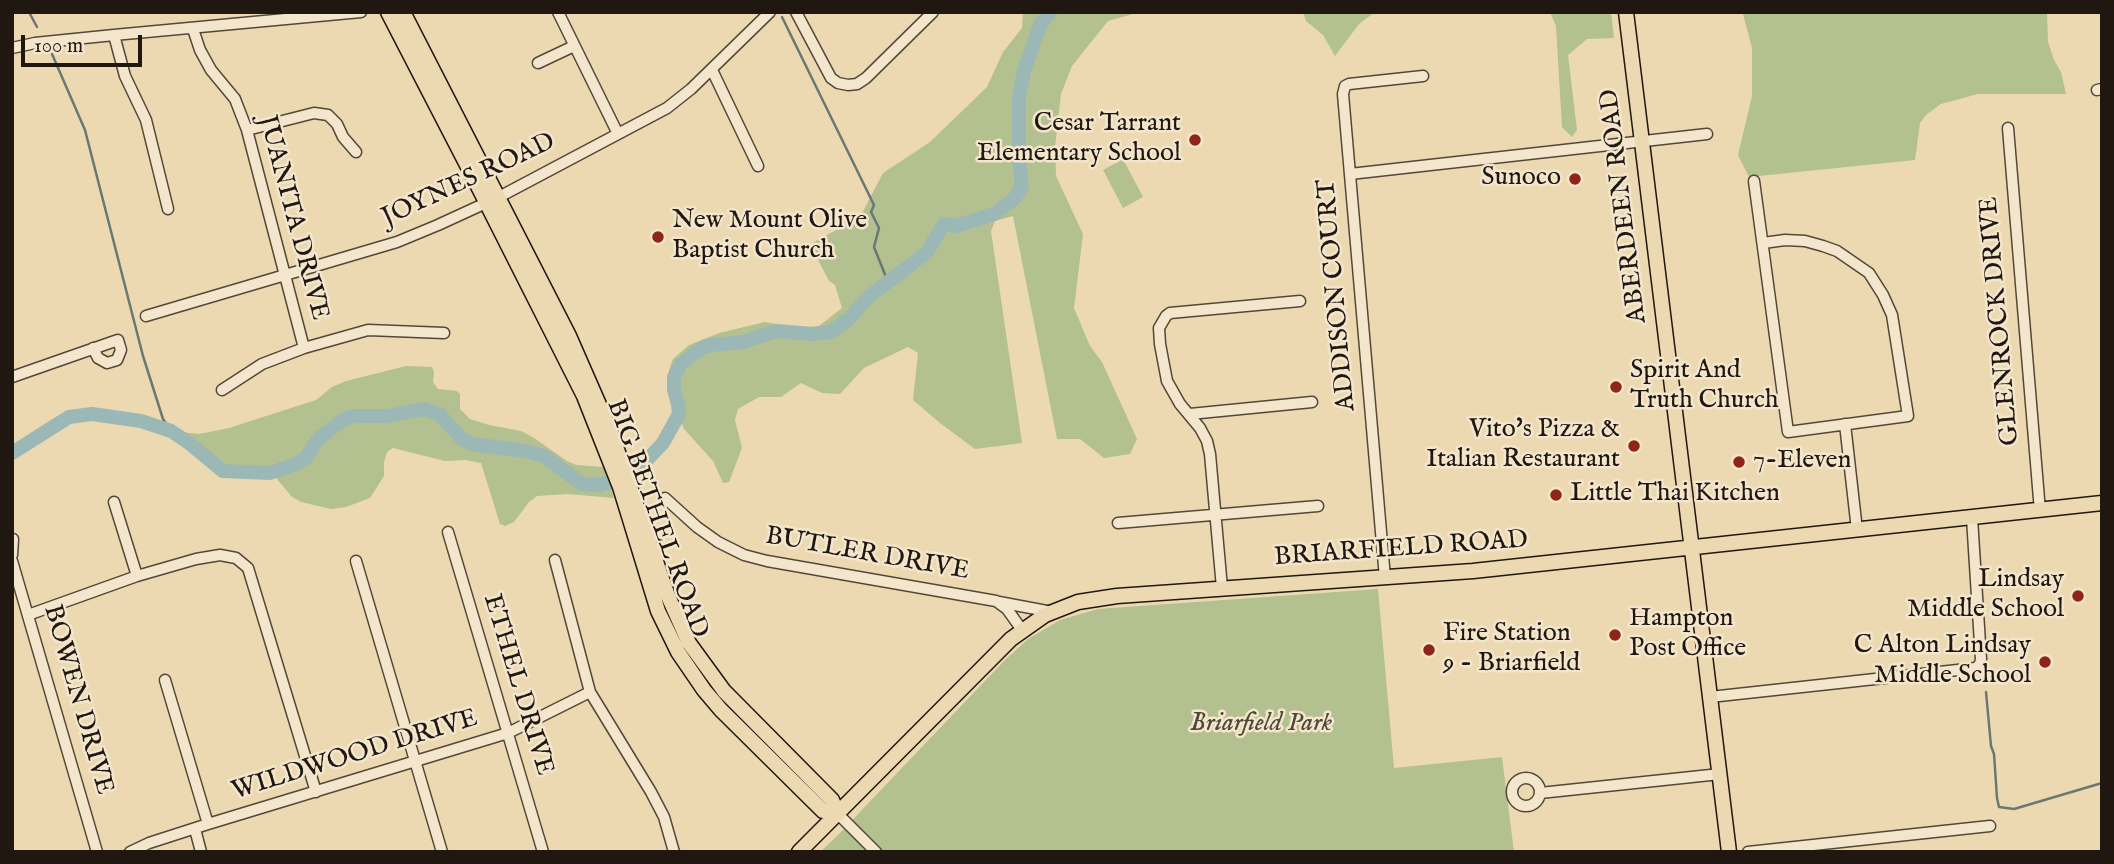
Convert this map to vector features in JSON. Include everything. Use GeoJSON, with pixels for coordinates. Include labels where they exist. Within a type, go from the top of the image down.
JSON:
{"type":"FeatureCollection","features":[{"type":"Feature","properties":{"kind":"main road","name":"BIG BETHEL ROAD"},"geometry":{"type":"LineString","coordinates":[[388,12],[493,200]]}},
{"type":"Feature","properties":{"kind":"main road","name":"BIG BETHEL ROAD"},"geometry":{"type":"LineString","coordinates":[[403,12],[615,458],[678,621],[695,653],[724,691],[832,800],[838,814]]}},
{"type":"Feature","properties":{"kind":"main road","name":"ABERDEEN ROAD"},"geometry":{"type":"LineString","coordinates":[[1626,12],[1729,852]]}},
{"type":"Feature","properties":{"kind":"main road","name":"BRIARFIELD ROAD"},"geometry":{"type":"LineString","coordinates":[[799,852],[1011,639],[1052,612],[1078,602],[1222,588],[1473,571],[2102,503]]}},
{"type":"Feature","properties":{"kind":"street"},"geometry":{"type":"LineString","coordinates":[[12,48],[44,42],[361,12]]}},
{"type":"Feature","properties":{"kind":"street"},"geometry":{"type":"LineString","coordinates":[[558,12],[618,134]]}},
{"type":"Feature","properties":{"kind":"street","name":"JOYNES ROAD"},"geometry":{"type":"LineString","coordinates":[[146,316],[397,242],[493,200],[667,108],[691,89],[770,12]]}},
{"type":"Feature","properties":{"kind":"street"},"geometry":{"type":"LineString","coordinates":[[796,12],[831,78],[848,85],[858,84],[866,78],[933,12]]}},
{"type":"Feature","properties":{"kind":"street","name":"JUANITA DRIVE"},"geometry":{"type":"LineString","coordinates":[[193,29],[200,50],[211,70],[234,99],[247,130],[304,348]]}},
{"type":"Feature","properties":{"kind":"street"},"geometry":{"type":"LineString","coordinates":[[114,35],[125,76],[146,120],[168,209]]}},
{"type":"Feature","properties":{"kind":"street"},"geometry":{"type":"LineString","coordinates":[[538,63],[574,46]]}},
{"type":"Feature","properties":{"kind":"street"},"geometry":{"type":"LineString","coordinates":[[712,69],[758,166]]}},
{"type":"Feature","properties":{"kind":"street","name":"ADDISON COURT"},"geometry":{"type":"LineString","coordinates":[[1385,578],[1343,93],[1345,86],[1354,83],[1423,76]]}},
{"type":"Feature","properties":{"kind":"street"},"geometry":{"type":"LineString","coordinates":[[247,130],[314,113],[328,115],[356,152]]}},
{"type":"Feature","properties":{"kind":"street","name":"GLENROCK DRIVE"},"geometry":{"type":"LineString","coordinates":[[2008,128],[2040,511]]}},
{"type":"Feature","properties":{"kind":"street"},"geometry":{"type":"LineString","coordinates":[[1350,174],[1707,134]]}},
{"type":"Feature","properties":{"kind":"street"},"geometry":{"type":"LineString","coordinates":[[1754,181],[1788,432],[1908,415],[1889,306],[1869,273],[1836,251],[1805,241],[1763,243]]}},
{"type":"Feature","properties":{"kind":"street"},"geometry":{"type":"LineString","coordinates":[[1222,588],[1207,441],[1190,414],[1172,393],[1164,372],[1159,328],[1166,316],[1177,312],[1300,301]]}},
{"type":"Feature","properties":{"kind":"street"},"geometry":{"type":"LineString","coordinates":[[222,390],[262,363],[368,330],[444,333]]}},
{"type":"Feature","properties":{"kind":"street"},"geometry":{"type":"LineString","coordinates":[[12,377],[93,348],[118,340],[121,350],[113,362],[102,362],[93,348]]}},
{"type":"Feature","properties":{"kind":"street"},"geometry":{"type":"LineString","coordinates":[[1190,414],[1312,402]]}},
{"type":"Feature","properties":{"kind":"street"},"geometry":{"type":"LineString","coordinates":[[1845,424],[1857,530]]}},
{"type":"Feature","properties":{"kind":"street","name":"BUTLER DRIVE"},"geometry":{"type":"LineString","coordinates":[[665,498],[697,527],[718,542],[744,555],[1052,612]]}},
{"type":"Feature","properties":{"kind":"street"},"geometry":{"type":"LineString","coordinates":[[114,502],[137,576]]}},
{"type":"Feature","properties":{"kind":"street"},"geometry":{"type":"LineString","coordinates":[[1118,523],[1318,506]]}},
{"type":"Feature","properties":{"kind":"street"},"geometry":{"type":"LineString","coordinates":[[1710,697],[1978,667],[1981,659],[1972,518]]}},
{"type":"Feature","properties":{"kind":"street","name":"ETHEL DRIVE"},"geometry":{"type":"LineString","coordinates":[[448,532],[543,852]]}},
{"type":"Feature","properties":{"kind":"street"},"geometry":{"type":"LineString","coordinates":[[12,555],[13,539]]}},
{"type":"Feature","properties":{"kind":"street"},"geometry":{"type":"LineString","coordinates":[[28,615],[137,576],[196,559],[220,555],[236,558],[248,568],[316,792]]}},
{"type":"Feature","properties":{"kind":"street"},"geometry":{"type":"LineString","coordinates":[[555,560],[590,692],[651,792],[664,817],[674,852]]}},
{"type":"Feature","properties":{"kind":"street","name":"BOWEN DRIVE"},"geometry":{"type":"LineString","coordinates":[[12,561],[97,852]]}},
{"type":"Feature","properties":{"kind":"street"},"geometry":{"type":"LineString","coordinates":[[356,561],[442,852]]}},
{"type":"Feature","properties":{"kind":"street","name":"BUTLER DRIVE"},"geometry":{"type":"LineString","coordinates":[[996,601],[1007,610],[1022,630]]}},
{"type":"Feature","properties":{"kind":"street"},"geometry":{"type":"LineString","coordinates":[[165,680],[208,824]]}},
{"type":"Feature","properties":{"kind":"street","name":"WILDWOOD DRIVE"},"geometry":{"type":"LineString","coordinates":[[130,852],[208,824],[508,733],[590,692]]}},
{"type":"Feature","properties":{"kind":"street"},"geometry":{"type":"LineString","coordinates":[[1540,793],[1720,774]]}},
{"type":"Feature","properties":{"kind":"street"},"geometry":{"type":"LineString","coordinates":[[838,814],[876,852]]}},
{"type":"Feature","properties":{"kind":"street"},"geometry":{"type":"LineString","coordinates":[[1748,852],[1990,825]]}},
{"type":"Feature","properties":{"kind":"street"},"geometry":{"type":"LineString","coordinates":[[195,829],[201,852]]}},
{"type":"Feature","properties":{"kind":"green space"},"geometry":{"type":"Polygon","coordinates":[[[1023,12],[1140,12],[1108,21],[1072,66],[1061,94],[1055,147],[1056,176],[1083,234],[1074,308],[1137,439],[1130,454],[1104,458],[1080,439],[1057,439],[1013,216],[995,221],[991,231],[1022,443],[975,449],[940,423],[913,400],[918,353],[908,347],[864,368],[840,394],[822,393],[801,383],[781,397],[759,397],[738,409],[735,420],[742,448],[729,482],[723,483],[713,461],[684,429],[672,401],[669,370],[673,359],[689,345],[719,333],[765,322],[799,328],[819,326],[842,308],[835,285],[829,281],[815,254],[814,242],[860,217],[883,173],[930,142],[987,87],[1003,52],[1022,28],[1023,12]]]}},
{"type":"Feature","properties":{"kind":"green space"},"geometry":{"type":"Polygon","coordinates":[[[1303,12],[1375,12],[1359,24],[1335,56],[1323,35],[1306,21],[1303,12]]]}},
{"type":"Feature","properties":{"kind":"green space"},"geometry":{"type":"Polygon","coordinates":[[[1550,12],[1611,12],[1614,38],[1587,39],[1568,55],[1577,130],[1572,137],[1562,127],[1556,26],[1550,12]]]}},
{"type":"Feature","properties":{"kind":"green space"},"geometry":{"type":"Polygon","coordinates":[[[1741,12],[2047,12],[2048,42],[2061,72],[2066,94],[1978,94],[1941,104],[1920,123],[1915,160],[1749,177],[1738,155],[1752,96],[1752,48],[1741,12]]]}},
{"type":"Feature","properties":{"kind":"green space"},"geometry":{"type":"Polygon","coordinates":[[[1123,159],[1143,197],[1123,208],[1103,170],[1123,159]]]}},
{"type":"Feature","properties":{"kind":"green space"},"geometry":{"type":"Polygon","coordinates":[[[406,366],[432,367],[433,382],[438,389],[457,391],[460,394],[460,409],[470,419],[521,431],[576,465],[605,467],[614,498],[568,494],[537,496],[514,522],[505,526],[500,524],[481,463],[465,460],[445,461],[393,448],[387,452],[384,476],[370,498],[346,507],[331,509],[301,502],[292,497],[267,467],[223,466],[181,432],[199,434],[229,428],[316,400],[332,387],[346,381],[406,366]]]}},
{"type":"Feature","properties":{"kind":"green space","name":"Briarfield Park"},"geometry":{"type":"Polygon","coordinates":[[[1378,589],[1394,768],[1502,757],[1514,852],[820,852],[1004,661],[1028,639],[1060,620],[1098,609],[1378,589]]]}},
{"type":"Feature","properties":{"kind":"waterway"},"geometry":{"type":"LineString","coordinates":[[29,12],[37,27]]}},
{"type":"Feature","properties":{"kind":"waterway"},"geometry":{"type":"LineString","coordinates":[[12,453],[69,417],[92,414],[141,421],[171,431],[223,471],[270,473],[305,459],[319,438],[344,419],[355,416],[388,416],[423,409],[439,414],[462,439],[472,444],[544,456],[582,484],[600,485],[609,482],[645,462],[663,443],[679,414],[674,377],[681,364],[702,348],[743,342],[777,331],[813,334],[831,332],[850,318],[866,299],[927,252],[944,224],[956,226],[994,214],[1014,199],[1022,187],[1019,97],[1024,71],[1040,25],[1050,12]]}},
{"type":"Feature","properties":{"kind":"waterway"},"geometry":{"type":"LineString","coordinates":[[782,17],[874,205],[871,212],[879,228],[874,247],[888,282]]}},
{"type":"Feature","properties":{"kind":"waterway"},"geometry":{"type":"LineString","coordinates":[[52,54],[85,130],[143,356],[163,419],[171,431]]}},
{"type":"Feature","properties":{"kind":"waterway"},"geometry":{"type":"LineString","coordinates":[[1986,692],[1999,807],[2014,809],[2102,783]]}},
{"type":"Feature","properties":{"kind":"place","name":"Cesar Tarrant Elementary School"},"geometry":{"type":"Point","coordinates":[1195,140]}},
{"type":"Feature","properties":{"kind":"place","name":"Sunoco"},"geometry":{"type":"Point","coordinates":[1575,179]}},
{"type":"Feature","properties":{"kind":"place","name":"New Mount Olive Baptist Church"},"geometry":{"type":"Point","coordinates":[658,237]}},
{"type":"Feature","properties":{"kind":"place","name":"Spirit And Truth Church"},"geometry":{"type":"Point","coordinates":[1616,387]}},
{"type":"Feature","properties":{"kind":"place","name":"Vito's Pizza & Italian Restaurant"},"geometry":{"type":"Point","coordinates":[1634,446]}},
{"type":"Feature","properties":{"kind":"place","name":"7-Eleven"},"geometry":{"type":"Point","coordinates":[1739,462]}},
{"type":"Feature","properties":{"kind":"place","name":"Little Thai Kitchen"},"geometry":{"type":"Point","coordinates":[1556,495]}},
{"type":"Feature","properties":{"kind":"place","name":"Lindsay Middle School"},"geometry":{"type":"Point","coordinates":[2078,596]}},
{"type":"Feature","properties":{"kind":"place","name":"Hampton Post Office"},"geometry":{"type":"Point","coordinates":[1615,635]}},
{"type":"Feature","properties":{"kind":"place","name":"Fire Station 9 - Briarfield"},"geometry":{"type":"Point","coordinates":[1429,650]}},
{"type":"Feature","properties":{"kind":"place","name":"C Alton Lindsay Middle School"},"geometry":{"type":"Point","coordinates":[2045,662]}}]}
